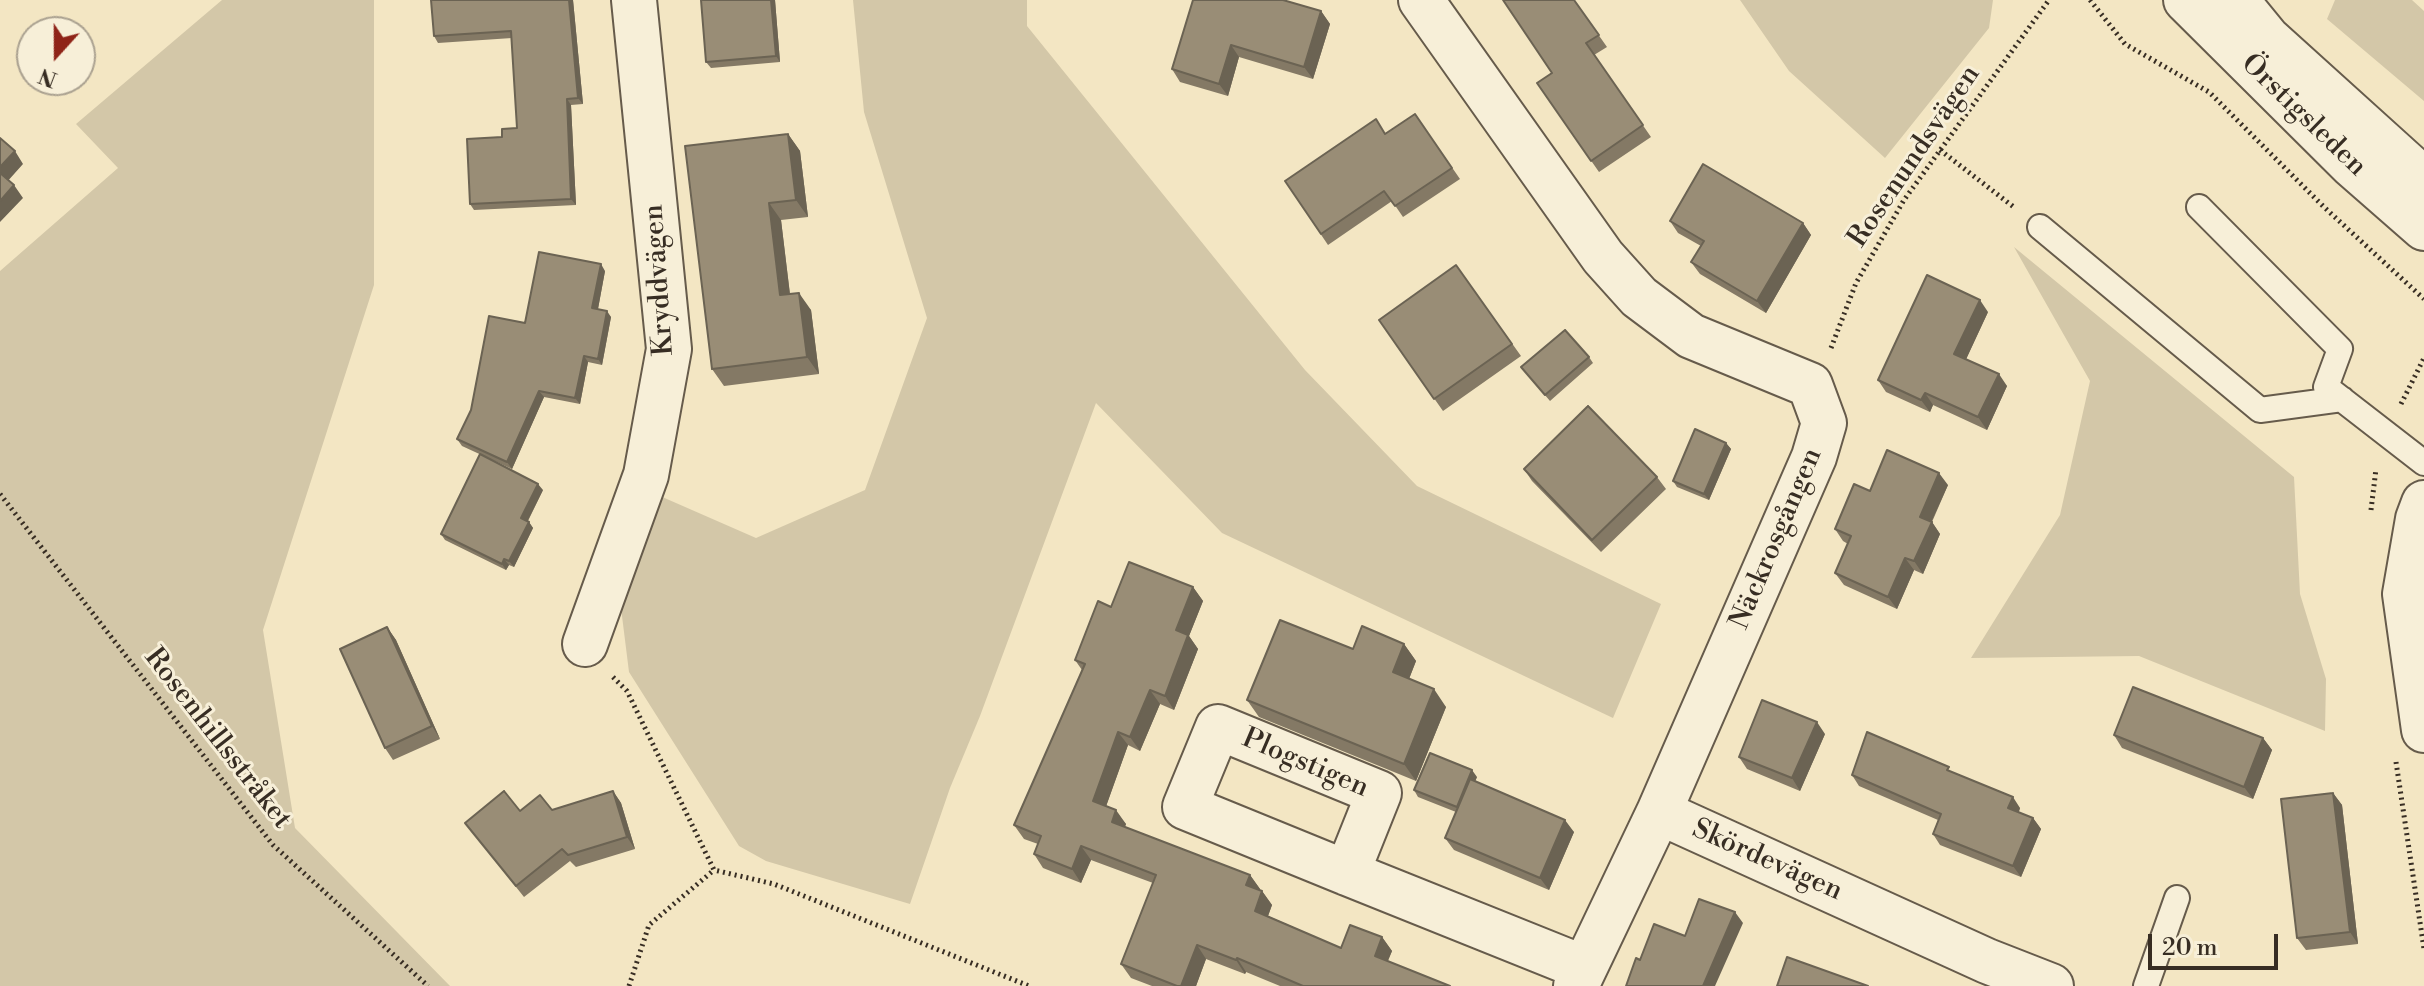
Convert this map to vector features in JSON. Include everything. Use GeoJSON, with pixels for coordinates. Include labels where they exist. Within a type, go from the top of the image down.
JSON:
{"type":"FeatureCollection","features":[{"type":"Feature","properties":{"kind":"street","name":"Kryddvägen"},"geometry":{"type":"LineString","coordinates":[[585,644],[646,475],[669,349],[634,0]]}},
{"type":"Feature","properties":{"kind":"street"},"geometry":{"type":"LineString","coordinates":[[1421,0],[1603,257],[1639,297],[1691,336],[1810,385]]}},
{"type":"Feature","properties":{"kind":"street","name":"Örstigsleden"},"geometry":{"type":"LineString","coordinates":[[2186,0],[2352,165],[2424,228]]}},
{"type":"Feature","properties":{"kind":"street","name":"Örstigsleden"},"geometry":{"type":"LineString","coordinates":[[2236,0],[2267,38],[2424,180]]}},
{"type":"Feature","properties":{"kind":"street","name":"Näckrosgången"},"geometry":{"type":"LineString","coordinates":[[1659,812],[1814,457],[1824,423],[1810,385]]}},
{"type":"Feature","properties":{"kind":"street"},"geometry":{"type":"LineString","coordinates":[[2424,503],[2418,519],[2405,594],[2424,730]]}},
{"type":"Feature","properties":{"kind":"street","name":"Skördevägen"},"geometry":{"type":"LineString","coordinates":[[1580,977],[1659,812],[1982,973],[2051,986]]}},
{"type":"Feature","properties":{"kind":"street"},"geometry":{"type":"LineString","coordinates":[[1347,873],[1580,977]]}},
{"type":"Feature","properties":{"kind":"lane"},"geometry":{"type":"LineString","coordinates":[[2199,207],[2340,349],[2326,387],[2424,463]]}},
{"type":"Feature","properties":{"kind":"lane"},"geometry":{"type":"LineString","coordinates":[[2040,227],[2260,410],[2342,399]]}},
{"type":"Feature","properties":{"kind":"lane"},"geometry":{"type":"LineString","coordinates":[[2146,986],[2177,898]]}},
{"type":"Feature","properties":{"kind":"path","name":"Rosenundsvägen"},"geometry":{"type":"LineString","coordinates":[[1810,385],[1817,383],[1856,283],[1904,200],[2049,0]]}},
{"type":"Feature","properties":{"kind":"path"},"geometry":{"type":"LineString","coordinates":[[2090,0],[2125,44],[2209,92],[2325,208],[2424,299]]}},
{"type":"Feature","properties":{"kind":"path"},"geometry":{"type":"LineString","coordinates":[[1940,150],[2040,227]]}},
{"type":"Feature","properties":{"kind":"path","name":"Rosenhillsstråket"},"geometry":{"type":"LineString","coordinates":[[0,494],[273,845],[428,986]]}},
{"type":"Feature","properties":{"kind":"path"},"geometry":{"type":"LineString","coordinates":[[585,644],[597,662],[627,691],[714,870]]}},
{"type":"Feature","properties":{"kind":"path"},"geometry":{"type":"LineString","coordinates":[[629,986],[649,925],[714,870]]}},
{"type":"Feature","properties":{"kind":"path"},"geometry":{"type":"LineString","coordinates":[[714,870],[774,884],[1029,986]]}},
{"type":"Feature","properties":{"kind":"shaded area"},"geometry":{"type":"Polygon","coordinates":[[[222,0],[374,0],[374,285],[263,630],[295,828],[450,986],[0,986],[0,271],[118,168],[76,124],[222,0]]]}},
{"type":"Feature","properties":{"kind":"shaded area"},"geometry":{"type":"Polygon","coordinates":[[[853,0],[1027,0],[1027,26],[1305,370],[1417,486],[1661,604],[1613,718],[1222,533],[1096,403],[980,716],[950,788],[910,904],[766,861],[739,846],[629,672],[619,592],[660,496],[756,538],[865,490],[927,318],[864,112],[853,0]]]}},
{"type":"Feature","properties":{"kind":"shaded area"},"geometry":{"type":"Polygon","coordinates":[[[1740,0],[1993,0],[1989,28],[1885,158],[1789,71],[1740,0]]]}},
{"type":"Feature","properties":{"kind":"shaded area"},"geometry":{"type":"Polygon","coordinates":[[[2335,0],[2412,0],[2424,11],[2424,101],[2327,19],[2335,0]]]}},
{"type":"Feature","properties":{"kind":"shaded area"},"geometry":{"type":"Polygon","coordinates":[[[2014,247],[2294,477],[2300,594],[2326,679],[2325,731],[2139,656],[1971,658],[2060,515],[2090,381],[2014,247]]]}},
{"type":"Feature","properties":{"kind":"building"},"geometry":{"type":"Polygon","coordinates":[[[431,0],[569,0],[578,98],[567,99],[571,199],[470,204],[467,139],[502,137],[502,129],[517,128],[511,31],[434,36],[431,0]]]}},
{"type":"Feature","properties":{"kind":"building"},"geometry":{"type":"Polygon","coordinates":[[[701,0],[771,0],[776,56],[706,62],[701,0]]]}},
{"type":"Feature","properties":{"kind":"building"},"geometry":{"type":"Polygon","coordinates":[[[1193,0],[1283,0],[1321,11],[1304,67],[1231,45],[1219,84],[1172,69],[1193,0]]]}},
{"type":"Feature","properties":{"kind":"building"},"geometry":{"type":"Polygon","coordinates":[[[1503,0],[1574,0],[1599,35],[1586,43],[1643,125],[1591,161],[1537,83],[1552,73],[1503,0]]]}},
{"type":"Feature","properties":{"kind":"building"},"geometry":{"type":"Polygon","coordinates":[[[1415,114],[1452,168],[1395,206],[1384,191],[1321,234],[1285,181],[1376,119],[1385,134],[1415,114]]]}},
{"type":"Feature","properties":{"kind":"building"},"geometry":{"type":"Polygon","coordinates":[[[788,134],[796,200],[769,203],[780,295],[799,293],[807,357],[712,369],[685,146],[788,134]]]}},
{"type":"Feature","properties":{"kind":"building"},"geometry":{"type":"Polygon","coordinates":[[[0,138],[15,151],[0,167],[0,138]]]}},
{"type":"Feature","properties":{"kind":"building"},"geometry":{"type":"Polygon","coordinates":[[[1703,164],[1803,223],[1757,301],[1691,262],[1704,241],[1670,221],[1703,164]]]}},
{"type":"Feature","properties":{"kind":"building"},"geometry":{"type":"Polygon","coordinates":[[[0,173],[14,185],[0,201],[0,173]]]}},
{"type":"Feature","properties":{"kind":"building"},"geometry":{"type":"Polygon","coordinates":[[[539,252],[601,264],[592,308],[607,311],[598,359],[584,356],[575,398],[539,391],[507,462],[457,439],[471,410],[489,316],[525,323],[539,252]]]}},
{"type":"Feature","properties":{"kind":"building"},"geometry":{"type":"Polygon","coordinates":[[[1456,265],[1512,344],[1434,399],[1379,320],[1456,265]]]}},
{"type":"Feature","properties":{"kind":"building"},"geometry":{"type":"Polygon","coordinates":[[[1927,275],[1980,300],[1954,354],[1999,374],[1978,417],[1925,393],[1921,400],[1878,380],[1927,275]]]}},
{"type":"Feature","properties":{"kind":"building"},"geometry":{"type":"Polygon","coordinates":[[[1565,330],[1589,357],[1545,395],[1521,367],[1565,330]]]}},
{"type":"Feature","properties":{"kind":"building"},"geometry":{"type":"Polygon","coordinates":[[[1588,406],[1657,477],[1592,540],[1524,469],[1588,406]]]}},
{"type":"Feature","properties":{"kind":"building"},"geometry":{"type":"Polygon","coordinates":[[[1695,429],[1726,443],[1704,494],[1673,481],[1695,429]]]}},
{"type":"Feature","properties":{"kind":"building"},"geometry":{"type":"Polygon","coordinates":[[[1887,450],[1939,473],[1920,517],[1932,522],[1914,561],[1905,558],[1888,597],[1835,573],[1851,536],[1835,529],[1854,484],[1870,491],[1887,450]]]}},
{"type":"Feature","properties":{"kind":"building"},"geometry":{"type":"Polygon","coordinates":[[[480,454],[538,484],[521,518],[529,522],[509,561],[504,559],[502,564],[441,534],[480,454]]]}},
{"type":"Feature","properties":{"kind":"building"},"geometry":{"type":"Polygon","coordinates":[[[1129,562],[1193,587],[1176,630],[1188,635],[1165,696],[1150,690],[1130,737],[1118,732],[1093,801],[1116,810],[1112,822],[1250,875],[1246,885],[1262,891],[1255,911],[1341,948],[1350,925],[1382,937],[1375,956],[1450,986],[1303,986],[1197,945],[1181,986],[1177,986],[1121,964],[1156,875],[1081,846],[1072,869],[1034,854],[1041,836],[1014,825],[1085,664],[1075,660],[1098,601],[1111,607],[1129,562]]]}},
{"type":"Feature","properties":{"kind":"building"},"geometry":{"type":"Polygon","coordinates":[[[1280,620],[1353,649],[1362,626],[1404,644],[1393,672],[1434,689],[1404,764],[1247,700],[1280,620]]]}},
{"type":"Feature","properties":{"kind":"building"},"geometry":{"type":"Polygon","coordinates":[[[387,627],[432,726],[385,748],[340,649],[387,627]]]}},
{"type":"Feature","properties":{"kind":"building"},"geometry":{"type":"Polygon","coordinates":[[[2133,687],[2263,738],[2244,787],[2114,735],[2133,687]]]}},
{"type":"Feature","properties":{"kind":"building"},"geometry":{"type":"Polygon","coordinates":[[[1762,700],[1817,722],[1792,778],[1739,757],[1762,700]]]}},
{"type":"Feature","properties":{"kind":"building"},"geometry":{"type":"Polygon","coordinates":[[[1867,732],[2013,797],[2008,808],[2033,818],[2013,866],[1933,834],[1941,814],[1852,775],[1867,732]]]}},
{"type":"Feature","properties":{"kind":"building"},"geometry":{"type":"Polygon","coordinates":[[[1430,753],[1472,770],[1457,807],[1414,790],[1430,753]]]}},
{"type":"Feature","properties":{"kind":"building"},"geometry":{"type":"Polygon","coordinates":[[[1470,779],[1565,820],[1540,878],[1445,838],[1470,779]]]}},
{"type":"Feature","properties":{"kind":"building"},"geometry":{"type":"Polygon","coordinates":[[[504,791],[520,811],[540,795],[552,810],[613,791],[627,837],[568,855],[562,849],[516,886],[465,823],[504,791]]]}},
{"type":"Feature","properties":{"kind":"building"},"geometry":{"type":"Polygon","coordinates":[[[2333,793],[2350,932],[2297,938],[2281,799],[2333,793]]]}},
{"type":"Feature","properties":{"kind":"building"},"geometry":{"type":"Polygon","coordinates":[[[1699,899],[1735,912],[1703,986],[1626,986],[1636,958],[1640,960],[1654,924],[1685,936],[1699,899]]]}},
{"type":"Feature","properties":{"kind":"building"},"geometry":{"type":"Polygon","coordinates":[[[1787,957],[1868,986],[1777,986],[1787,957]]]}}]}
